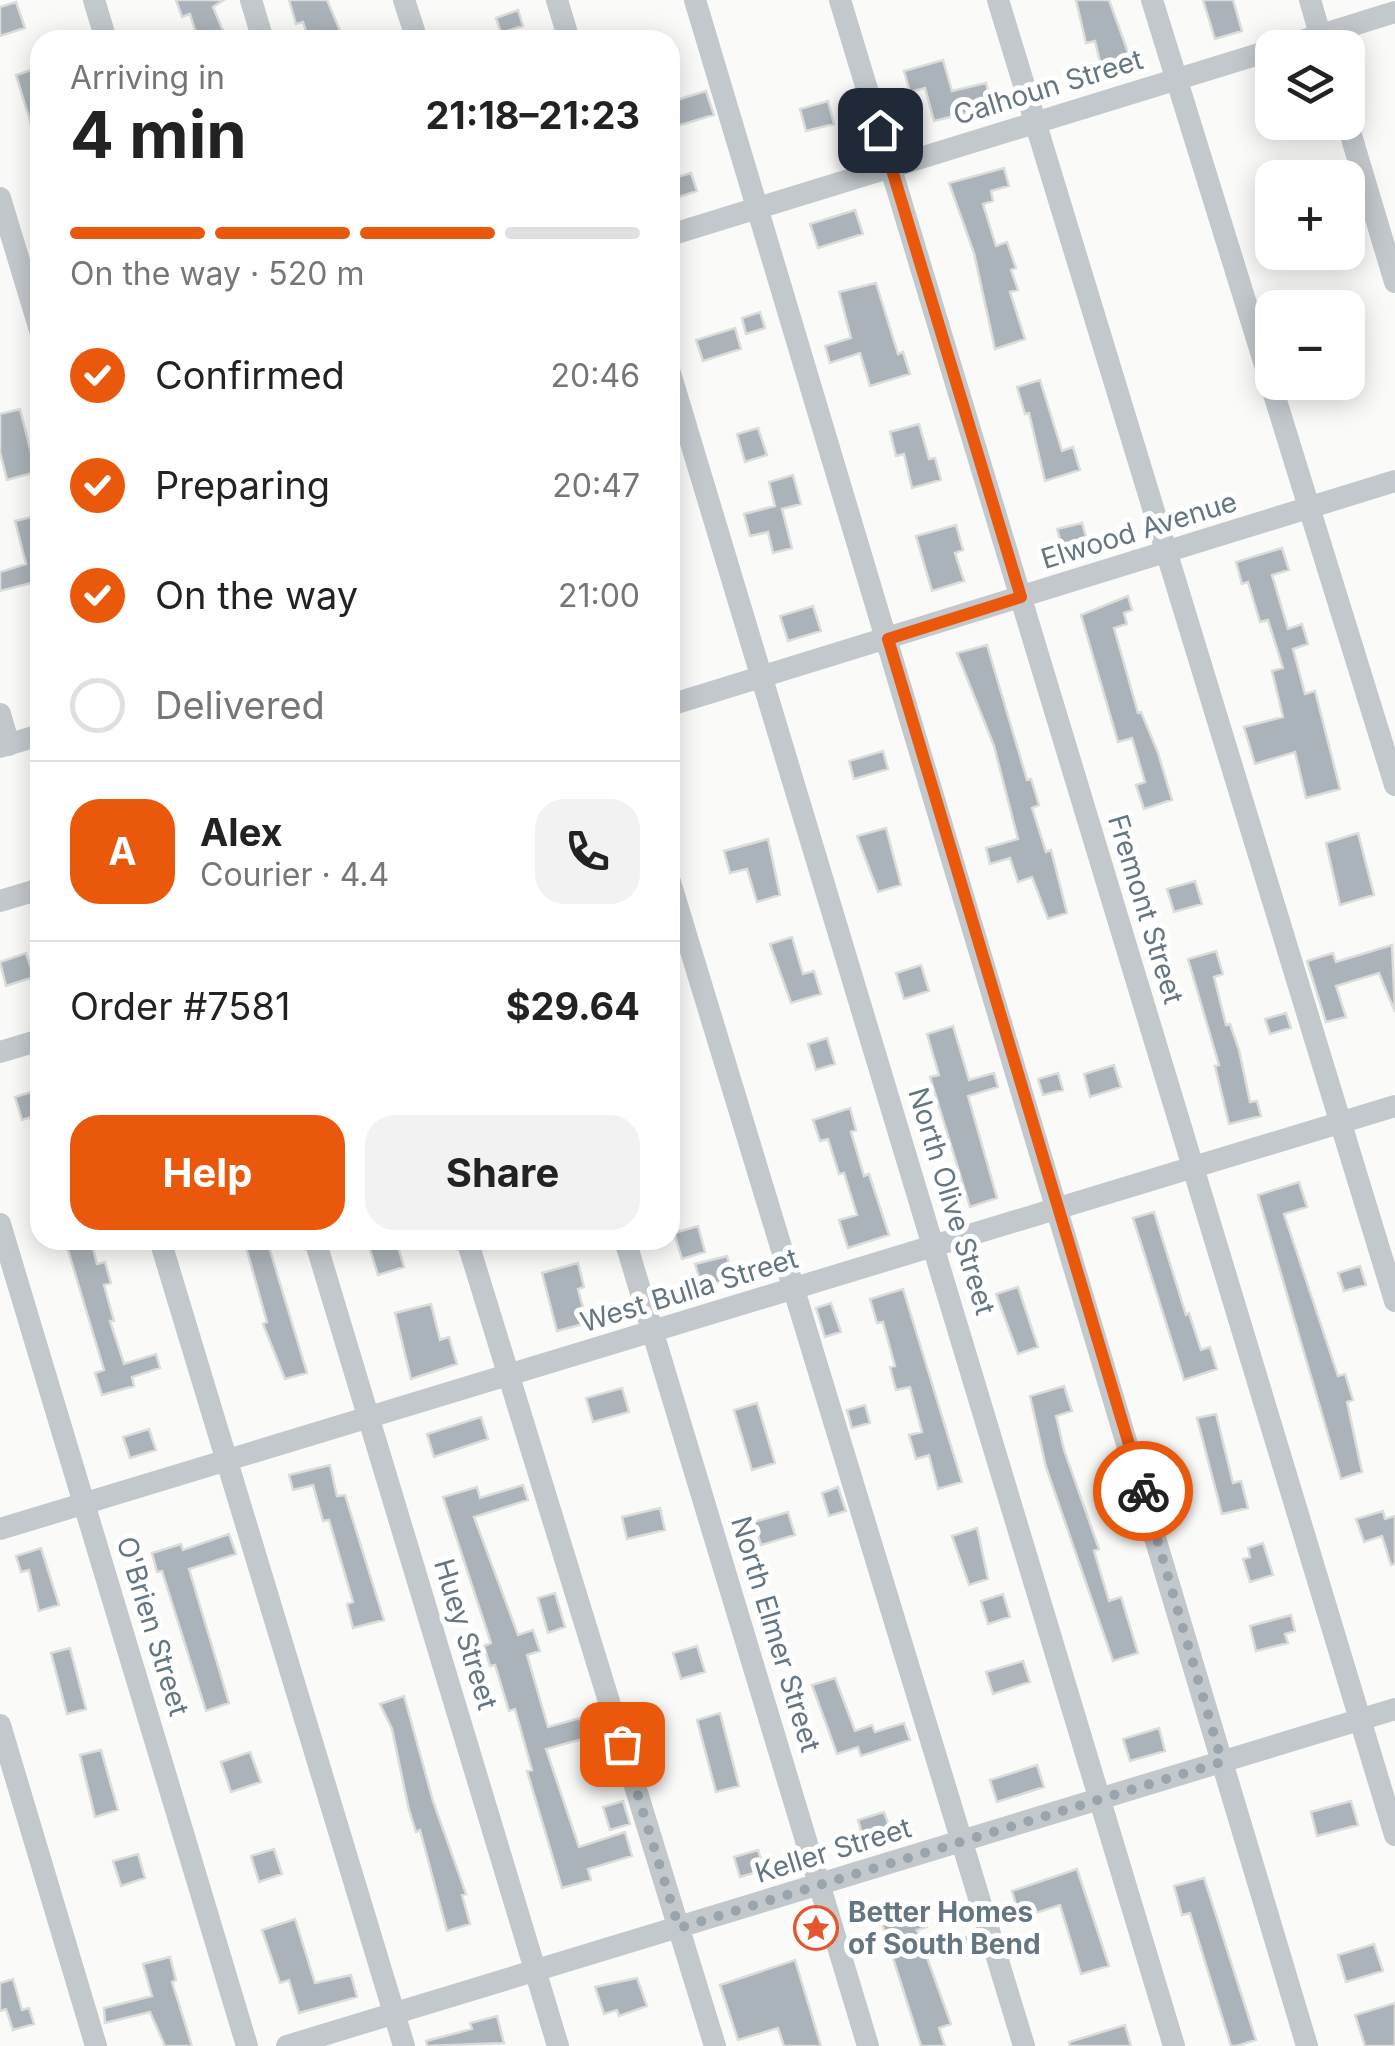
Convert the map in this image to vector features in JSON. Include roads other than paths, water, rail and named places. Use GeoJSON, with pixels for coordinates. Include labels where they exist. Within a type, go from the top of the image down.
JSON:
{"type":"FeatureCollection","features":[{"type":"Feature","properties":{"kind":"street"},"geometry":{"type":"LineString","coordinates":[[94,0],[103,30]]}},
{"type":"Feature","properties":{"kind":"street"},"geometry":{"type":"LineString","coordinates":[[251,0],[260,30]]}},
{"type":"Feature","properties":{"kind":"street"},"geometry":{"type":"LineString","coordinates":[[404,0],[413,30]]}},
{"type":"Feature","properties":{"kind":"street"},"geometry":{"type":"LineString","coordinates":[[557,0],[566,30]]}},
{"type":"Feature","properties":{"kind":"street"},"geometry":{"type":"LineString","coordinates":[[695,0],[1307,2046]]}},
{"type":"Feature","properties":{"kind":"street","name":"Fremont Street"},"geometry":{"type":"LineString","coordinates":[[840,0],[1395,1836]]}},
{"type":"Feature","properties":{"kind":"street"},"geometry":{"type":"LineString","coordinates":[[998,0],[1395,1301]]}},
{"type":"Feature","properties":{"kind":"street"},"geometry":{"type":"LineString","coordinates":[[1152,0],[1309,508],[1389,744],[1395,785]]}},
{"type":"Feature","properties":{"kind":"street"},"geometry":{"type":"LineString","coordinates":[[1310,0],[1319,30]]}},
{"type":"Feature","properties":{"kind":"street","name":"Calhoun Street"},"geometry":{"type":"LineString","coordinates":[[1350,30],[1395,12]]}},
{"type":"Feature","properties":{"kind":"street","name":"Calhoun Street"},"geometry":{"type":"LineString","coordinates":[[680,232],[1255,55]]}},
{"type":"Feature","properties":{"kind":"street"},"geometry":{"type":"LineString","coordinates":[[1352,140],[1395,282]]}},
{"type":"Feature","properties":{"kind":"street"},"geometry":{"type":"LineString","coordinates":[[0,198],[30,297]]}},
{"type":"Feature","properties":{"kind":"street","name":"North Olive Street"},"geometry":{"type":"LineString","coordinates":[[680,406],[1174,2046]]}},
{"type":"Feature","properties":{"kind":"street","name":"Elwood Avenue"},"geometry":{"type":"LineString","coordinates":[[680,702],[1395,481]]}},
{"type":"Feature","properties":{"kind":"street"},"geometry":{"type":"LineString","coordinates":[[0,714],[5,746],[30,738]]}},
{"type":"Feature","properties":{"kind":"street"},"geometry":{"type":"LineString","coordinates":[[0,901],[30,892]]}},
{"type":"Feature","properties":{"kind":"street"},"geometry":{"type":"LineString","coordinates":[[680,915],[1024,2046]]}},
{"type":"Feature","properties":{"kind":"street"},"geometry":{"type":"LineString","coordinates":[[0,1052],[30,1043]]}},
{"type":"Feature","properties":{"kind":"street","name":"West Bulla Street"},"geometry":{"type":"LineString","coordinates":[[0,1529],[1395,1106]]}},
{"type":"Feature","properties":{"kind":"street","name":"O'Brien Street"},"geometry":{"type":"LineString","coordinates":[[0,1224],[247,2046]]}},
{"type":"Feature","properties":{"kind":"street"},"geometry":{"type":"LineString","coordinates":[[163,1250],[404,2046]]}},
{"type":"Feature","properties":{"kind":"street","name":"Huey Street"},"geometry":{"type":"LineString","coordinates":[[319,1250],[558,2046]]}},
{"type":"Feature","properties":{"kind":"street"},"geometry":{"type":"LineString","coordinates":[[470,1250],[714,2046]]}},
{"type":"Feature","properties":{"kind":"street","name":"North Elmer Street"},"geometry":{"type":"LineString","coordinates":[[628,1250],[868,2046]]}},
{"type":"Feature","properties":{"kind":"street","name":"Keller Street"},"geometry":{"type":"LineString","coordinates":[[287,2046],[1395,1709]]}},
{"type":"Feature","properties":{"kind":"street"},"geometry":{"type":"LineString","coordinates":[[0,1725],[96,2046]]}},
{"type":"Feature","properties":{"kind":"place","name":"Better Homes of South Bend"},"geometry":{"type":"Point","coordinates":[816,1928]}}]}
